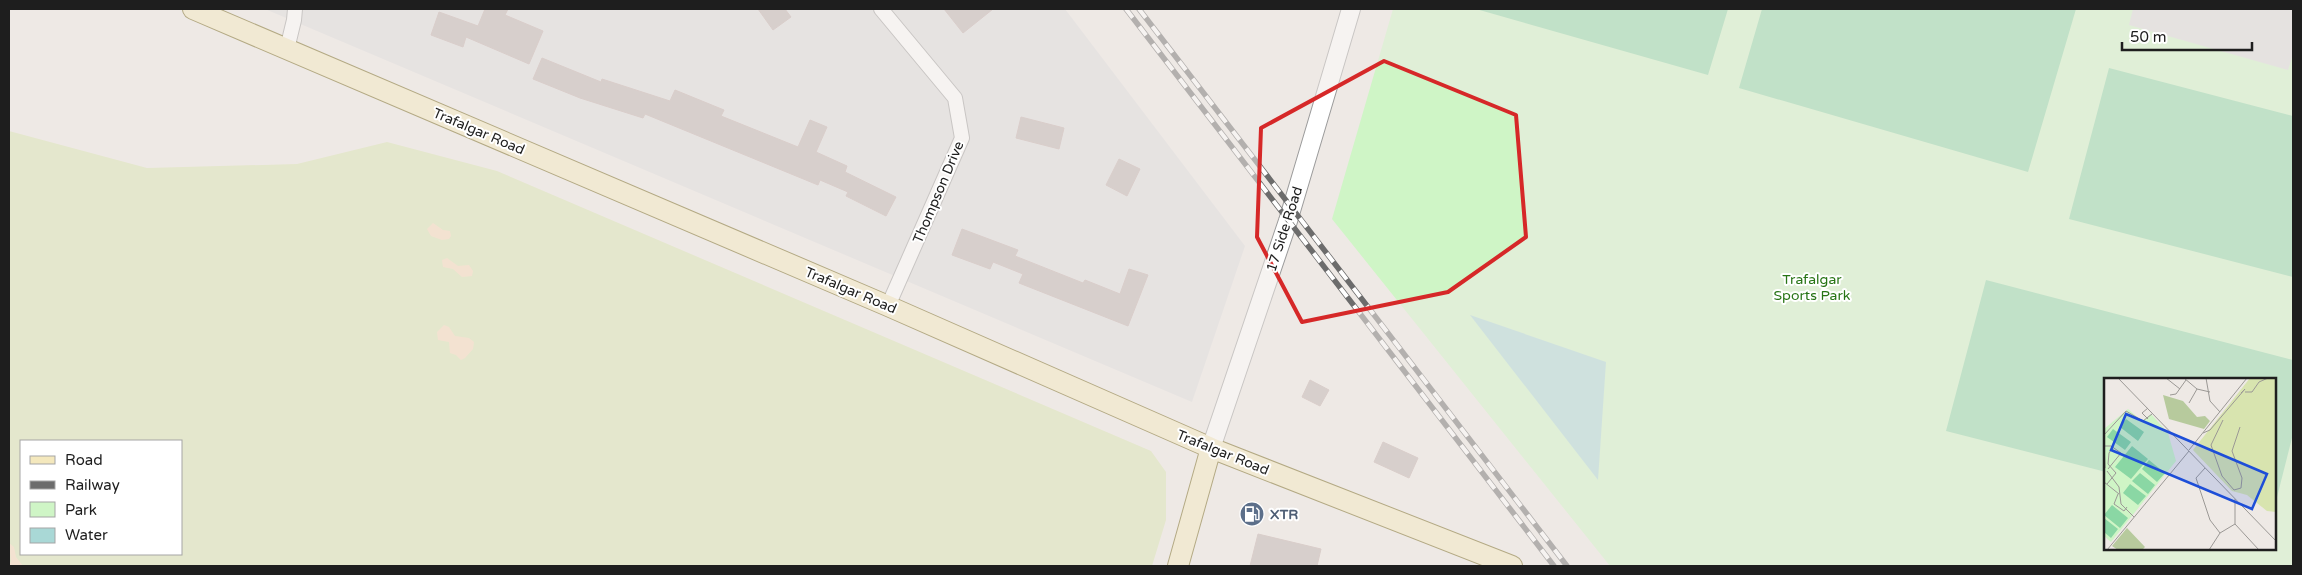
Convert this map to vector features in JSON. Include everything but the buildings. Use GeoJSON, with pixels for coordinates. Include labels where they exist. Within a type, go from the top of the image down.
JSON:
{"type":"FeatureCollection","features":[{"type":"Feature","properties":{"kind":"main road","name":"Trafalgar Road"},"geometry":{"type":"LineString","coordinates":[[193,9],[888,306],[1211,448],[1512,566]]}},
{"type":"Feature","properties":{"kind":"main road"},"geometry":{"type":"LineString","coordinates":[[1178,566],[1211,448]]}},
{"type":"Feature","properties":{"kind":"street"},"geometry":{"type":"LineString","coordinates":[[287,50],[295,9]]}},
{"type":"Feature","properties":{"kind":"street","name":"Thompson Drive"},"geometry":{"type":"LineString","coordinates":[[881,9],[955,98],[962,138],[888,306]]}},
{"type":"Feature","properties":{"kind":"street","name":"17 Side Road"},"geometry":{"type":"LineString","coordinates":[[1211,448],[1288,220],[1351,9]]}},
{"type":"Feature","properties":{"kind":"highlighted area"},"geometry":{"type":"Polygon","coordinates":[[[1384,61],[1516,115],[1526,237],[1448,292],[1302,322],[1257,237],[1261,128],[1384,61]]]}},
{"type":"Feature","properties":{"kind":"shaded area"},"geometry":{"type":"Polygon","coordinates":[[[265,9],[1065,9],[1245,246],[1192,402],[265,9]]]}},
{"type":"Feature","properties":{"kind":"shaded area"},"geometry":{"type":"Polygon","coordinates":[[[2133,9],[2293,9],[2293,54],[2288,70],[2129,25],[2133,9]]]}},
{"type":"Feature","properties":{"kind":"green space","name":"Trafalgar Sports Park"},"geometry":{"type":"Polygon","coordinates":[[[1393,9],[2293,9],[2293,566],[1610,566],[1332,219],[1393,9]]]}},
{"type":"Feature","properties":{"kind":"green space"},"geometry":{"type":"Polygon","coordinates":[[[1476,9],[1728,9],[1708,75],[1476,9]]]}},
{"type":"Feature","properties":{"kind":"green space"},"geometry":{"type":"Polygon","coordinates":[[[1762,9],[2076,9],[2028,172],[1739,88],[1762,9]]]}},
{"type":"Feature","properties":{"kind":"green space"},"geometry":{"type":"Polygon","coordinates":[[[2109,68],[2293,116],[2293,277],[2069,219],[2109,68]]]}},
{"type":"Feature","properties":{"kind":"green space"},"geometry":{"type":"Polygon","coordinates":[[[9,131],[147,168],[297,164],[387,142],[497,171],[1151,451],[1166,472],[1166,520],[1152,566],[9,566],[9,131]]]}},
{"type":"Feature","properties":{"kind":"green space"},"geometry":{"type":"Polygon","coordinates":[[[1986,280],[2293,360],[2293,434],[2277,497],[2277,378],[2104,378],[2104,471],[1946,431],[1986,280]]]}},
{"type":"Feature","properties":{"kind":"sand"},"geometry":{"type":"Polygon","coordinates":[[[433,223],[443,230],[450,231],[451,236],[449,239],[442,240],[431,236],[427,229],[433,223]]]}},
{"type":"Feature","properties":{"kind":"sand"},"geometry":{"type":"Polygon","coordinates":[[[447,258],[458,266],[469,265],[473,271],[472,276],[462,277],[453,269],[443,267],[442,260],[447,258]]]}},
{"type":"Feature","properties":{"kind":"sand"},"geometry":{"type":"Polygon","coordinates":[[[444,325],[449,327],[455,336],[469,338],[474,342],[473,349],[465,358],[461,360],[456,355],[450,353],[449,342],[438,340],[437,332],[444,325]]]}},
{"type":"Feature","properties":{"kind":"sand"},"geometry":{"type":"Polygon","coordinates":[[[9,543],[14,547],[16,557],[23,566],[9,566],[11,561],[9,543]]]}},
{"type":"Feature","properties":{"kind":"water"},"geometry":{"type":"Polygon","coordinates":[[[1470,315],[1606,362],[1598,480],[1470,315]]]}},
{"type":"Feature","properties":{"kind":"railway"},"geometry":{"type":"LineString","coordinates":[[1126,9],[1554,566]]}},
{"type":"Feature","properties":{"kind":"railway"},"geometry":{"type":"LineString","coordinates":[[1139,9],[1567,566]]}},
{"type":"Feature","properties":{"kind":"place","name":"XTR"},"geometry":{"type":"Point","coordinates":[1252,514]}}]}
